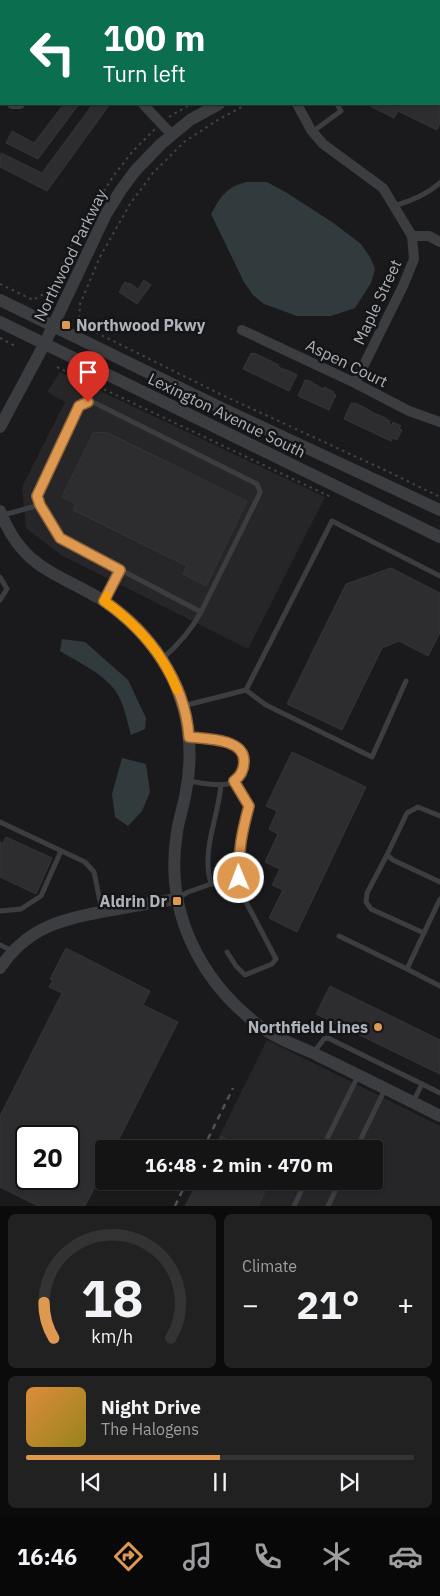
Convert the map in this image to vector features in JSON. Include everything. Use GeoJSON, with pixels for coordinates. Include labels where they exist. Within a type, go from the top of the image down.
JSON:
{"type":"FeatureCollection","features":[{"type":"Feature","properties":{"kind":"street"},"geometry":{"type":"LineString","coordinates":[[144,105],[172,135]]}},
{"type":"Feature","properties":{"kind":"street","name":"Northwood Parkway"},"geometry":{"type":"LineString","coordinates":[[0,427],[44,345],[102,223],[118,194],[148,157],[172,135],[190,120],[217,105]]}},
{"type":"Feature","properties":{"kind":"street","name":"Maple Street"},"geometry":{"type":"LineString","coordinates":[[298,105],[312,132],[322,144],[383,188],[412,236],[414,259],[403,286],[355,383]]}},
{"type":"Feature","properties":{"kind":"street"},"geometry":{"type":"LineString","coordinates":[[412,236],[429,236],[440,242]]}},
{"type":"Feature","properties":{"kind":"street","name":"Lexington Avenue South"},"geometry":{"type":"LineString","coordinates":[[0,300],[222,408],[440,510]]}},
{"type":"Feature","properties":{"kind":"street","name":"Lexington Avenue South"},"geometry":{"type":"LineString","coordinates":[[0,322],[440,537]]}},
{"type":"Feature","properties":{"kind":"street","name":"Aspen Court"},"geometry":{"type":"LineString","coordinates":[[242,330],[410,411],[440,422]]}},
{"type":"Feature","properties":{"kind":"street"},"geometry":{"type":"LineString","coordinates":[[0,514],[15,540],[39,566],[104,601],[139,630],[162,660],[175,684],[189,737],[190,762],[174,854],[174,877],[177,899],[188,937],[202,963],[219,988],[262,1028],[440,1116]]}},
{"type":"Feature","properties":{"kind":"street"},"geometry":{"type":"LineString","coordinates":[[0,968],[14,951],[33,934],[53,924],[102,911],[177,899]]}},
{"type":"Feature","properties":{"kind":"lane"},"geometry":{"type":"LineString","coordinates":[[338,105],[341,112]]}},
{"type":"Feature","properties":{"kind":"lane"},"geometry":{"type":"LineString","coordinates":[[312,132],[341,112],[344,105]]}},
{"type":"Feature","properties":{"kind":"lane"},"geometry":{"type":"LineString","coordinates":[[394,206],[416,200],[430,192],[440,182]]}},
{"type":"Feature","properties":{"kind":"lane"},"geometry":{"type":"LineString","coordinates":[[162,660],[177,646],[196,622],[260,495],[260,491],[257,484],[95,403],[88,402],[79,406],[37,496],[40,505],[60,538],[201,612]]}},
{"type":"Feature","properties":{"kind":"lane"},"geometry":{"type":"LineString","coordinates":[[0,514],[40,505]]}},
{"type":"Feature","properties":{"kind":"lane"},"geometry":{"type":"LineString","coordinates":[[182,706],[246,690],[332,521],[440,576]]}},
{"type":"Feature","properties":{"kind":"lane"},"geometry":{"type":"LineString","coordinates":[[104,601],[120,570]]}},
{"type":"Feature","properties":{"kind":"lane"},"geometry":{"type":"LineString","coordinates":[[0,577],[7,588],[0,600]]}},
{"type":"Feature","properties":{"kind":"lane"},"geometry":{"type":"LineString","coordinates":[[246,690],[266,705],[372,757],[406,681]]}},
{"type":"Feature","properties":{"kind":"lane"},"geometry":{"type":"LineString","coordinates":[[188,781],[221,785],[230,784],[239,777],[244,767],[244,756],[239,747],[226,742],[189,737]]}},
{"type":"Feature","properties":{"kind":"lane"},"geometry":{"type":"LineString","coordinates":[[227,952],[236,966],[246,974],[272,964],[276,960],[244,898],[244,888],[239,878],[238,858],[240,840],[249,806],[234,781]]}},
{"type":"Feature","properties":{"kind":"lane"},"geometry":{"type":"LineString","coordinates":[[211,884],[207,870],[207,856],[221,785]]}},
{"type":"Feature","properties":{"kind":"lane"},"geometry":{"type":"LineString","coordinates":[[424,933],[371,909],[366,902],[366,893],[387,855],[407,812],[418,807],[440,816]]}},
{"type":"Feature","properties":{"kind":"lane"},"geometry":{"type":"LineString","coordinates":[[0,822],[85,862],[94,872],[102,911]]}},
{"type":"Feature","properties":{"kind":"lane"},"geometry":{"type":"LineString","coordinates":[[0,911],[21,908],[41,896],[62,851]]}},
{"type":"Feature","properties":{"kind":"lane"},"geometry":{"type":"LineString","coordinates":[[387,855],[393,860],[440,882]]}},
{"type":"Feature","properties":{"kind":"lane"},"geometry":{"type":"LineString","coordinates":[[177,899],[188,892],[211,884],[239,878]]}},
{"type":"Feature","properties":{"kind":"lane"},"geometry":{"type":"LineString","coordinates":[[407,969],[440,899]]}},
{"type":"Feature","properties":{"kind":"lane"},"geometry":{"type":"LineString","coordinates":[[339,936],[440,986]]}},
{"type":"Feature","properties":{"kind":"lane"},"geometry":{"type":"LineString","coordinates":[[0,944],[14,951]]}},
{"type":"Feature","properties":{"kind":"lane"},"geometry":{"type":"LineString","coordinates":[[313,1053],[324,1038],[328,1038],[440,1093]]}},
{"type":"Feature","properties":{"kind":"lane"},"geometry":{"type":"LineString","coordinates":[[326,1140],[358,1075]]}},
{"type":"Feature","properties":{"kind":"lane"},"geometry":{"type":"LineString","coordinates":[[413,1102],[422,1084]]}},
{"type":"Feature","properties":{"kind":"lane"},"geometry":{"type":"LineString","coordinates":[[360,1140],[385,1089]]}},
{"type":"Feature","properties":{"kind":"lane"},"geometry":{"type":"LineString","coordinates":[[294,1206],[302,1190]]}},
{"type":"Feature","properties":{"kind":"lane"},"geometry":{"type":"LineString","coordinates":[[328,1206],[336,1190]]}},
{"type":"Feature","properties":{"kind":"path"},"geometry":{"type":"LineString","coordinates":[[169,116],[188,105]]}},
{"type":"Feature","properties":{"kind":"path"},"geometry":{"type":"LineString","coordinates":[[245,105],[184,142],[154,173],[130,204],[100,257],[80,304],[79,320],[85,327],[220,394],[440,497]]}},
{"type":"Feature","properties":{"kind":"path"},"geometry":{"type":"LineString","coordinates":[[0,284],[33,300],[49,291],[76,236],[114,174],[133,151],[157,127]]}},
{"type":"Feature","properties":{"kind":"path"},"geometry":{"type":"LineString","coordinates":[[39,297],[42,302]]}},
{"type":"Feature","properties":{"kind":"path"},"geometry":{"type":"LineString","coordinates":[[0,338],[17,347]]}},
{"type":"Feature","properties":{"kind":"path"},"geometry":{"type":"LineString","coordinates":[[57,367],[337,499]]}},
{"type":"Feature","properties":{"kind":"shaded area"},"geometry":{"type":"Polygon","coordinates":[[[247,182],[267,182],[332,222],[361,244],[370,257],[375,269],[371,283],[355,308],[331,316],[297,316],[264,304],[253,295],[244,282],[211,214],[225,193],[247,182]]]}},
{"type":"Feature","properties":{"kind":"shaded area"},"geometry":{"type":"Polygon","coordinates":[[[60,372],[325,497],[248,649],[61,555],[26,528],[22,487],[65,402],[47,392],[60,372]]]}},
{"type":"Feature","properties":{"kind":"shaded area"},"geometry":{"type":"Polygon","coordinates":[[[62,639],[85,642],[128,680],[146,718],[145,729],[131,735],[123,706],[115,690],[97,673],[60,651],[62,639]]]}},
{"type":"Feature","properties":{"kind":"shaded area"},"geometry":{"type":"Polygon","coordinates":[[[122,758],[146,764],[150,792],[142,811],[128,826],[115,817],[112,794],[122,758]]]}},
{"type":"Feature","properties":{"kind":"shaded area"},"geometry":{"type":"Polygon","coordinates":[[[267,1040],[440,1126],[440,1206],[184,1206],[192,1190],[383,1190],[383,1140],[217,1140],[267,1040]]]}},
{"type":"Feature","properties":{"kind":"building"},"geometry":{"type":"Polygon","coordinates":[[[63,105],[78,105],[38,159],[6,143],[12,131],[34,143],[63,105]]]}},
{"type":"Feature","properties":{"kind":"building"},"geometry":{"type":"Polygon","coordinates":[[[92,105],[109,105],[47,191],[0,167],[1,153],[42,173],[92,105]]]}},
{"type":"Feature","properties":{"kind":"building"},"geometry":{"type":"Polygon","coordinates":[[[368,105],[440,105],[440,123],[437,130],[398,111],[394,118],[368,105]]]}},
{"type":"Feature","properties":{"kind":"building"},"geometry":{"type":"Polygon","coordinates":[[[144,280],[151,285],[137,304],[119,292],[125,282],[138,289],[144,280]]]}},
{"type":"Feature","properties":{"kind":"building"},"geometry":{"type":"Polygon","coordinates":[[[251,353],[297,375],[289,391],[243,369],[251,353]]]}},
{"type":"Feature","properties":{"kind":"building"},"geometry":{"type":"Polygon","coordinates":[[[305,380],[334,392],[336,395],[329,410],[298,396],[305,380]]]}},
{"type":"Feature","properties":{"kind":"building"},"geometry":{"type":"Polygon","coordinates":[[[351,403],[362,406],[387,419],[392,425],[393,422],[401,426],[399,428],[402,430],[397,440],[393,438],[391,441],[344,419],[351,403]]]}},
{"type":"Feature","properties":{"kind":"building"},"geometry":{"type":"Polygon","coordinates":[[[94,432],[108,433],[247,501],[206,586],[183,574],[187,566],[73,510],[76,504],[62,497],[94,432]]]}},
{"type":"Feature","properties":{"kind":"building"},"geometry":{"type":"Polygon","coordinates":[[[391,568],[440,593],[440,633],[428,656],[399,641],[382,648],[342,730],[287,704],[346,584],[391,568]]]}},
{"type":"Feature","properties":{"kind":"building"},"geometry":{"type":"Polygon","coordinates":[[[292,752],[366,787],[297,932],[269,918],[283,890],[272,885],[280,869],[265,862],[278,834],[269,829],[277,811],[266,806],[292,752]]]}},
{"type":"Feature","properties":{"kind":"building"},"geometry":{"type":"Polygon","coordinates":[[[6,837],[52,858],[36,894],[0,877],[0,842],[3,843],[6,837]]]}},
{"type":"Feature","properties":{"kind":"building"},"geometry":{"type":"Polygon","coordinates":[[[66,948],[150,991],[143,1005],[178,1022],[119,1140],[95,1140],[95,1187],[85,1206],[38,1206],[0,1187],[0,1116],[62,993],[49,987],[53,980],[50,979],[66,948]]]}},
{"type":"Feature","properties":{"kind":"building","name":"Northfield Lines"},"geometry":{"type":"Polygon","coordinates":[[[330,986],[440,1040],[440,1074],[316,1014],[330,986]]]}},
{"type":"Feature","properties":{"kind":"building"},"geometry":{"type":"Polygon","coordinates":[[[221,1136],[229,1140],[219,1140],[221,1136]]]}},
{"type":"Feature","properties":{"kind":"building"},"geometry":{"type":"Polygon","coordinates":[[[194,1190],[266,1190],[258,1206],[186,1206],[194,1190]]]}},
{"type":"Feature","properties":{"kind":"railway"},"geometry":{"type":"LineString","coordinates":[[207,1140],[233,1088]]}},
{"type":"Feature","properties":{"kind":"railway"},"geometry":{"type":"LineString","coordinates":[[175,1206],[183,1190]]}},
{"type":"Feature","properties":{"kind":"slow traffic"},"geometry":{"type":"LineString","coordinates":[[107,596],[104,601],[128,619],[160,656],[177,690]]}},
{"type":"Feature","properties":{"kind":"place","name":"Northwood Pkwy"},"geometry":{"type":"Point","coordinates":[66,325]}},
{"type":"Feature","properties":{"kind":"place","name":"Aldrin Dr"},"geometry":{"type":"Point","coordinates":[177,901]}},
{"type":"Feature","properties":{"kind":"place","name":"Northfield Lines"},"geometry":{"type":"Point","coordinates":[378,1027]}},
{"type":"Feature","properties":{"kind":"route"},"geometry":{"type":"LineString","coordinates":[[88,402],[79,406],[37,496],[40,505],[60,538],[120,570],[104,601],[128,619],[160,656],[175,684],[185,714],[189,737],[226,742],[239,747],[242,751],[244,767],[239,777],[234,781],[249,806],[240,840],[238,858],[239,878]]}}]}
